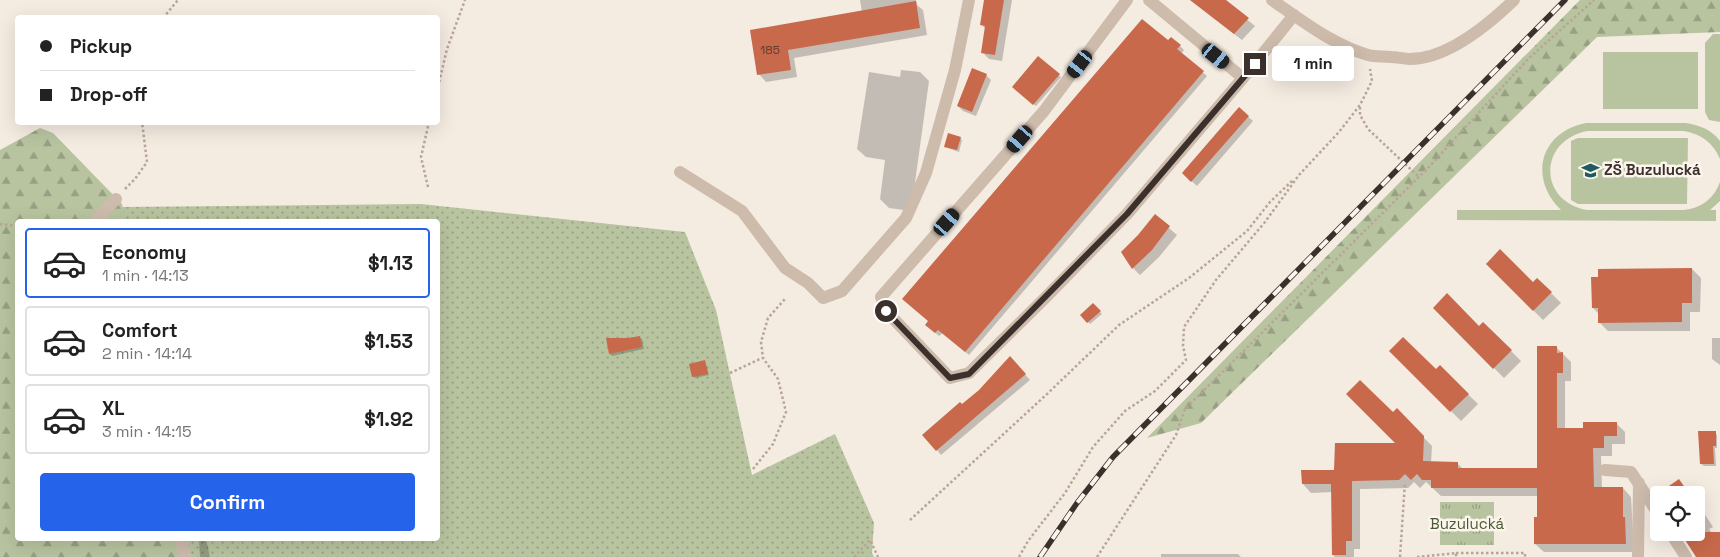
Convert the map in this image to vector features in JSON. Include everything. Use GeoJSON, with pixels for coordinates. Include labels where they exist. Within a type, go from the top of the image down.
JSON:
{"type":"FeatureCollection","features":[{"type":"Feature","properties":{"kind":"street"},"geometry":{"type":"LineString","coordinates":[[680,172],[742,211],[785,268],[808,283],[823,298],[842,291],[906,218],[926,173],[956,70],[969,0]]}},
{"type":"Feature","properties":{"kind":"street"},"geometry":{"type":"LineString","coordinates":[[1127,0],[1044,112],[881,297],[886,311],[950,378],[969,374],[1127,214],[1244,78],[1294,15]]}},
{"type":"Feature","properties":{"kind":"street"},"geometry":{"type":"LineString","coordinates":[[1149,0],[1244,78]]}},
{"type":"Feature","properties":{"kind":"street"},"geometry":{"type":"LineString","coordinates":[[1272,0],[1315,29],[1347,46],[1369,55],[1411,59],[1437,54],[1463,40],[1493,20],[1514,0]]}},
{"type":"Feature","properties":{"kind":"street"},"geometry":{"type":"LineString","coordinates":[[97,219],[116,199]]}},
{"type":"Feature","properties":{"kind":"street"},"geometry":{"type":"LineString","coordinates":[[1606,470],[1631,472],[1650,501]]}},
{"type":"Feature","properties":{"kind":"street"},"geometry":{"type":"LineString","coordinates":[[1638,483],[1638,557]]}},
{"type":"Feature","properties":{"kind":"street"},"geometry":{"type":"LineString","coordinates":[[181,541],[185,557]]}},
{"type":"Feature","properties":{"kind":"street"},"geometry":{"type":"LineString","coordinates":[[1676,541],[1686,557]]}},
{"type":"Feature","properties":{"kind":"path"},"geometry":{"type":"LineString","coordinates":[[166,15],[178,0]]}},
{"type":"Feature","properties":{"kind":"path"},"geometry":{"type":"LineString","coordinates":[[440,79],[447,49],[465,0]]}},
{"type":"Feature","properties":{"kind":"path"},"geometry":{"type":"LineString","coordinates":[[1097,557],[1176,435],[1185,409],[1419,177],[1528,59],[1594,0]]}},
{"type":"Feature","properties":{"kind":"path"},"geometry":{"type":"LineString","coordinates":[[910,520],[1119,325],[1188,278],[1247,231],[1270,202],[1299,175],[1339,132],[1360,105],[1372,82],[1369,55]]}},
{"type":"Feature","properties":{"kind":"path"},"geometry":{"type":"LineString","coordinates":[[1360,105],[1360,115],[1368,129],[1419,177]]}},
{"type":"Feature","properties":{"kind":"path"},"geometry":{"type":"LineString","coordinates":[[116,199],[135,179],[147,162],[142,125]]}},
{"type":"Feature","properties":{"kind":"path"},"geometry":{"type":"LineString","coordinates":[[428,125],[421,157],[428,187]]}},
{"type":"Feature","properties":{"kind":"path"},"geometry":{"type":"LineString","coordinates":[[1019,557],[1065,493],[1093,447],[1125,411],[1155,391],[1186,360],[1184,327],[1216,280],[1266,222],[1299,175]]}},
{"type":"Feature","properties":{"kind":"path"},"geometry":{"type":"LineString","coordinates":[[0,224],[15,226]]}},
{"type":"Feature","properties":{"kind":"path"},"geometry":{"type":"LineString","coordinates":[[753,468],[773,444],[786,412],[778,379],[763,358],[761,342],[768,318],[785,299]]}},
{"type":"Feature","properties":{"kind":"path"},"geometry":{"type":"LineString","coordinates":[[730,372],[763,358]]}},
{"type":"Feature","properties":{"kind":"path"},"geometry":{"type":"LineString","coordinates":[[1400,557],[1405,482]]}},
{"type":"Feature","properties":{"kind":"path"},"geometry":{"type":"LineString","coordinates":[[854,557],[870,540],[878,557]]}},
{"type":"Feature","properties":{"kind":"path"},"geometry":{"type":"LineString","coordinates":[[1418,557],[1525,553],[1525,557]]}},
{"type":"Feature","properties":{"kind":"green space"},"geometry":{"type":"Polygon","coordinates":[[[1580,0],[1720,0],[1720,32],[1597,37],[1201,423],[1147,438],[1580,0]]]}},
{"type":"Feature","properties":{"kind":"green space"},"geometry":{"type":"Polygon","coordinates":[[[1713,34],[1720,34],[1720,122],[1709,120],[1705,112],[1705,43],[1713,34]]]}},
{"type":"Feature","properties":{"kind":"green space"},"geometry":{"type":"Polygon","coordinates":[[[1603,52],[1698,52],[1698,109],[1603,109],[1603,52]]]}},
{"type":"Feature","properties":{"kind":"green space"},"geometry":{"type":"Polygon","coordinates":[[[1586,123],[1685,123],[1695,125],[1709,131],[1720,141],[1720,159],[1714,148],[1706,140],[1696,134],[1684,131],[1587,131],[1571,137],[1559,146],[1553,158],[1550,171],[1553,184],[1559,195],[1571,204],[1587,210],[1684,210],[1706,202],[1720,182],[1720,201],[1710,210],[1716,210],[1716,221],[1457,220],[1457,210],[1561,210],[1551,197],[1545,184],[1542,171],[1544,158],[1549,146],[1558,136],[1570,128],[1586,123]]]}},
{"type":"Feature","properties":{"kind":"green space"},"geometry":{"type":"Polygon","coordinates":[[[40,128],[53,133],[122,204],[125,219],[15,219],[15,541],[188,541],[191,557],[0,557],[0,150],[40,128]]]}},
{"type":"Feature","properties":{"kind":"green space"},"geometry":{"type":"Polygon","coordinates":[[[1578,138],[1688,138],[1687,204],[1578,204],[1571,200],[1571,141],[1578,138]]]}},
{"type":"Feature","properties":{"kind":"green space"},"geometry":{"type":"Polygon","coordinates":[[[421,204],[685,232],[716,310],[752,475],[835,434],[874,523],[872,553],[874,557],[191,557],[187,541],[440,541],[440,219],[124,219],[121,207],[421,204]]]}},
{"type":"Feature","properties":{"kind":"green space","name":"Buzulucká"},"geometry":{"type":"Polygon","coordinates":[[[1440,502],[1494,502],[1494,545],[1440,545],[1440,502]]]}},
{"type":"Feature","properties":{"kind":"building"},"geometry":{"type":"Polygon","coordinates":[[[984,0],[1004,0],[995,55],[981,53],[985,26],[980,25],[984,0]]]}},
{"type":"Feature","properties":{"kind":"building"},"geometry":{"type":"Polygon","coordinates":[[[1190,0],[1226,0],[1249,18],[1234,34],[1190,0]]]}},
{"type":"Feature","properties":{"kind":"building"},"geometry":{"type":"Polygon","coordinates":[[[916,1],[920,28],[788,50],[791,70],[757,75],[750,30],[916,1]]]}},
{"type":"Feature","properties":{"kind":"building"},"geometry":{"type":"Polygon","coordinates":[[[1142,19],[1168,40],[1171,37],[1181,45],[1177,49],[1204,71],[965,352],[938,330],[935,333],[925,325],[928,321],[902,299],[1142,19]]]}},
{"type":"Feature","properties":{"kind":"building"},"geometry":{"type":"Polygon","coordinates":[[[1038,56],[1060,74],[1033,105],[1012,87],[1038,56]]]}},
{"type":"Feature","properties":{"kind":"building"},"geometry":{"type":"Polygon","coordinates":[[[972,68],[987,74],[972,112],[957,106],[972,68]]]}},
{"type":"Feature","properties":{"kind":"building"},"geometry":{"type":"Polygon","coordinates":[[[1239,107],[1249,116],[1191,182],[1182,173],[1239,107]]]}},
{"type":"Feature","properties":{"kind":"building"},"geometry":{"type":"Polygon","coordinates":[[[948,133],[961,137],[957,150],[944,147],[948,133]]]}},
{"type":"Feature","properties":{"kind":"building"},"geometry":{"type":"Polygon","coordinates":[[[1155,214],[1170,226],[1152,250],[1132,269],[1121,252],[1155,214]]]}},
{"type":"Feature","properties":{"kind":"building"},"geometry":{"type":"Polygon","coordinates":[[[1500,249],[1533,282],[1537,278],[1552,292],[1533,311],[1486,264],[1500,249]]]}},
{"type":"Feature","properties":{"kind":"building"},"geometry":{"type":"Polygon","coordinates":[[[1692,268],[1692,303],[1682,303],[1682,322],[1598,323],[1598,308],[1592,308],[1591,277],[1598,277],[1598,269],[1692,268]]]}},
{"type":"Feature","properties":{"kind":"building"},"geometry":{"type":"Polygon","coordinates":[[[1447,293],[1479,326],[1483,322],[1512,350],[1493,369],[1433,308],[1447,293]]]}},
{"type":"Feature","properties":{"kind":"building"},"geometry":{"type":"Polygon","coordinates":[[[1093,303],[1101,311],[1087,323],[1080,315],[1093,303]]]}},
{"type":"Feature","properties":{"kind":"building"},"geometry":{"type":"Polygon","coordinates":[[[640,336],[642,347],[609,354],[606,338],[640,336]]]}},
{"type":"Feature","properties":{"kind":"building"},"geometry":{"type":"Polygon","coordinates":[[[1403,337],[1436,369],[1440,365],[1469,394],[1450,412],[1389,351],[1403,337]]]}},
{"type":"Feature","properties":{"kind":"building"},"geometry":{"type":"Polygon","coordinates":[[[1537,346],[1557,346],[1557,353],[1563,352],[1563,373],[1557,373],[1557,428],[1583,428],[1583,422],[1617,422],[1617,436],[1604,436],[1604,448],[1593,448],[1594,487],[1623,487],[1623,517],[1625,517],[1626,544],[1534,544],[1534,517],[1537,517],[1537,488],[1431,488],[1431,480],[1422,480],[1417,474],[1411,480],[1405,474],[1399,480],[1352,481],[1352,541],[1346,541],[1346,555],[1332,555],[1331,484],[1302,484],[1301,470],[1334,470],[1335,443],[1395,443],[1346,394],[1360,380],[1393,412],[1397,408],[1424,436],[1423,461],[1458,462],[1458,468],[1537,468],[1537,346]]]}},
{"type":"Feature","properties":{"kind":"building"},"geometry":{"type":"Polygon","coordinates":[[[1010,356],[1026,374],[936,451],[922,435],[960,402],[962,404],[979,390],[1010,356]]]}},
{"type":"Feature","properties":{"kind":"building"},"geometry":{"type":"Polygon","coordinates":[[[705,360],[708,374],[692,377],[689,364],[705,360]]]}},
{"type":"Feature","properties":{"kind":"building"},"geometry":{"type":"Polygon","coordinates":[[[1698,431],[1716,431],[1716,446],[1713,446],[1714,464],[1700,464],[1698,431]]]}},
{"type":"Feature","properties":{"kind":"building"},"geometry":{"type":"Polygon","coordinates":[[[1679,479],[1684,486],[1669,486],[1679,479]]]}},
{"type":"Feature","properties":{"kind":"building"},"geometry":{"type":"Polygon","coordinates":[[[1705,532],[1720,532],[1720,557],[1696,557],[1686,541],[1705,541],[1705,532]]]}},
{"type":"Feature","properties":{"kind":"railway"},"geometry":{"type":"LineString","coordinates":[[1040,557],[1077,503],[1113,457],[1565,0]]}},
{"type":"Feature","properties":{"kind":"place","name":"ZŠ Buzulucká"},"geometry":{"type":"Point","coordinates":[1590,170]}},
{"type":"Feature","properties":{"kind":"route"},"geometry":{"type":"LineString","coordinates":[[886,311],[950,378],[969,374],[1127,214],[1255,64]]}}]}
